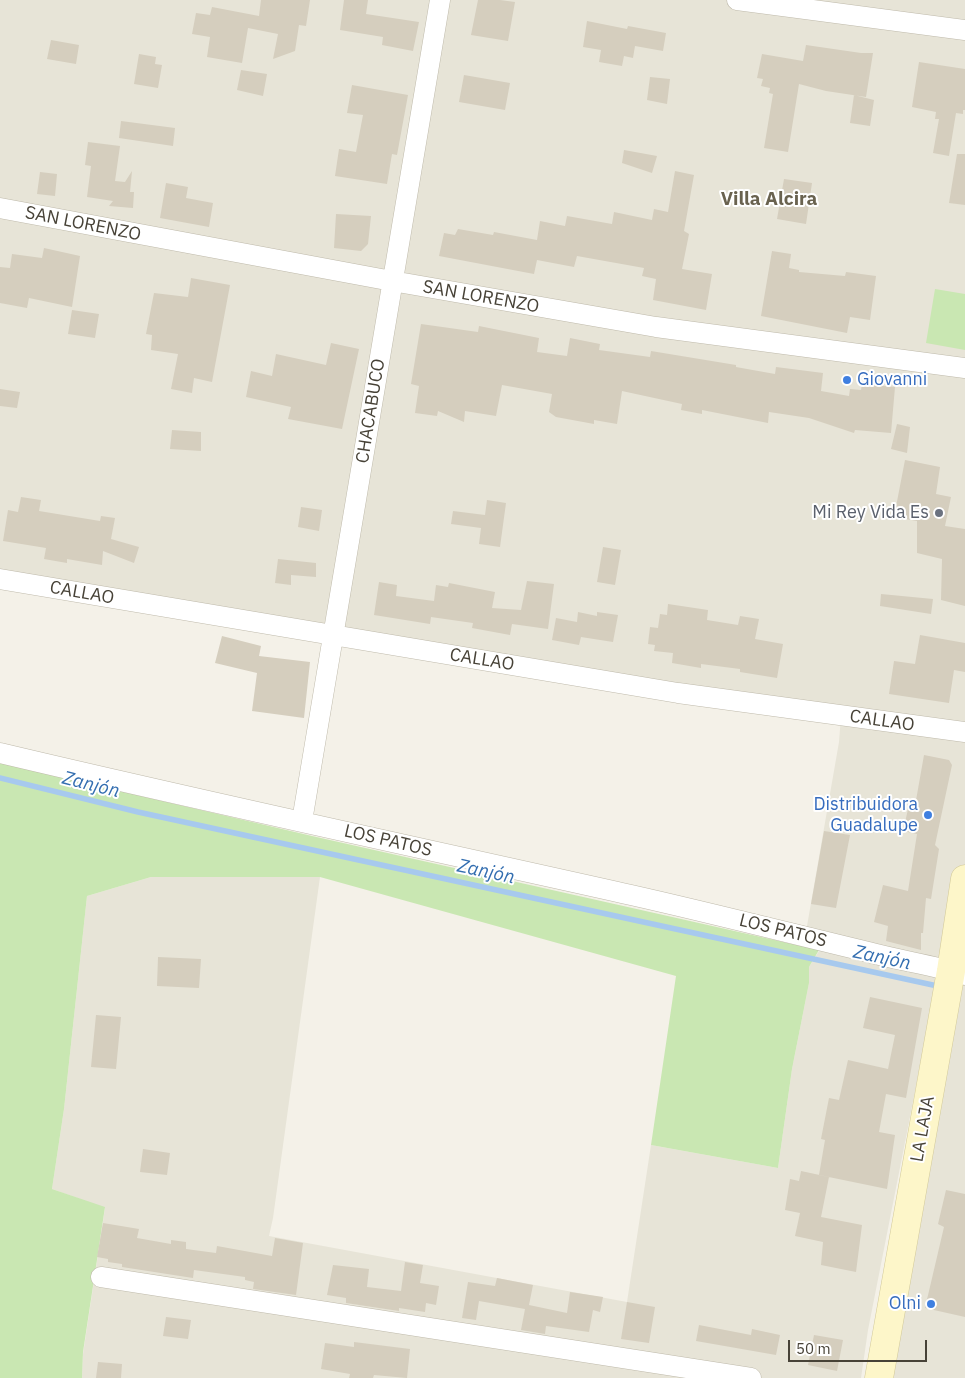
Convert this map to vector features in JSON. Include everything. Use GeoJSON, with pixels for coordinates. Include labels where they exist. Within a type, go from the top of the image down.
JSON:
{"type":"FeatureCollection","features":[{"type":"Feature","properties":{"kind":"main road","name":"LA LAJA"},"geometry":{"type":"LineString","coordinates":[[879,1378],[943,1014],[958,973],[965,879]]}},
{"type":"Feature","properties":{"kind":"street","name":"CHACABUCO"},"geometry":{"type":"LineString","coordinates":[[302,821],[440,0]]}},
{"type":"Feature","properties":{"kind":"street"},"geometry":{"type":"LineString","coordinates":[[737,0],[965,30]]}},
{"type":"Feature","properties":{"kind":"street","name":"SAN LORENZO"},"geometry":{"type":"LineString","coordinates":[[0,208],[392,281],[656,327],[965,368]]}},
{"type":"Feature","properties":{"kind":"street","name":"CALLAO"},"geometry":{"type":"LineString","coordinates":[[0,579],[678,693],[965,732]]}},
{"type":"Feature","properties":{"kind":"street","name":"LOS PATOS"},"geometry":{"type":"LineString","coordinates":[[0,753],[189,798],[302,821],[714,914],[958,973]]}},
{"type":"Feature","properties":{"kind":"street"},"geometry":{"type":"LineString","coordinates":[[101,1277],[751,1378]]}},
{"type":"Feature","properties":{"kind":"shaded area"},"geometry":{"type":"Polygon","coordinates":[[[0,0],[965,0],[965,1378],[872,1378],[934,995],[868,1330],[861,1378],[82,1378],[83,1354],[105,1208],[52,1189],[64,1109],[87,896],[151,877],[320,877],[269,1236],[627,1302],[651,1145],[778,1168],[792,1069],[809,983],[809,967],[819,951],[807,948],[807,926],[839,742],[841,716],[0,581],[0,0]]]}},
{"type":"Feature","properties":{"kind":"green space"},"geometry":{"type":"Polygon","coordinates":[[[935,289],[965,294],[965,350],[926,343],[935,289]]]}},
{"type":"Feature","properties":{"kind":"green space"},"geometry":{"type":"Polygon","coordinates":[[[0,763],[312,836],[819,950],[809,967],[809,983],[792,1069],[778,1168],[651,1145],[676,976],[320,877],[151,877],[87,896],[64,1109],[52,1189],[105,1207],[83,1352],[82,1378],[0,1378],[0,763]]]}},
{"type":"Feature","properties":{"kind":"building"},"geometry":{"type":"Polygon","coordinates":[[[261,0],[310,0],[306,26],[299,25],[295,51],[273,59],[278,34],[248,28],[242,63],[207,57],[210,37],[192,34],[196,13],[210,15],[212,7],[259,16],[261,0]]]}},
{"type":"Feature","properties":{"kind":"building"},"geometry":{"type":"Polygon","coordinates":[[[344,0],[368,0],[366,14],[419,22],[413,51],[382,45],[383,37],[340,30],[344,0]]]}},
{"type":"Feature","properties":{"kind":"building"},"geometry":{"type":"Polygon","coordinates":[[[478,0],[515,2],[508,41],[471,35],[478,0]]]}},
{"type":"Feature","properties":{"kind":"building"},"geometry":{"type":"Polygon","coordinates":[[[587,21],[627,29],[628,26],[666,33],[663,51],[635,46],[633,58],[624,56],[622,66],[599,62],[601,50],[583,47],[587,21]]]}},
{"type":"Feature","properties":{"kind":"building"},"geometry":{"type":"Polygon","coordinates":[[[51,40],[79,45],[76,64],[47,59],[51,40]]]}},
{"type":"Feature","properties":{"kind":"building"},"geometry":{"type":"Polygon","coordinates":[[[806,45],[873,53],[866,97],[826,91],[799,84],[788,152],[764,148],[773,94],[769,93],[770,88],[761,86],[763,79],[757,78],[762,54],[803,61],[806,45]]]}},
{"type":"Feature","properties":{"kind":"building"},"geometry":{"type":"Polygon","coordinates":[[[139,54],[156,57],[155,64],[162,65],[158,88],[134,84],[139,54]]]}},
{"type":"Feature","properties":{"kind":"building"},"geometry":{"type":"Polygon","coordinates":[[[919,62],[965,69],[965,110],[963,110],[963,114],[956,113],[949,156],[933,153],[939,119],[935,119],[936,112],[912,107],[919,62]]]}},
{"type":"Feature","properties":{"kind":"building"},"geometry":{"type":"Polygon","coordinates":[[[241,70],[267,74],[263,96],[237,90],[241,70]]]}},
{"type":"Feature","properties":{"kind":"building"},"geometry":{"type":"Polygon","coordinates":[[[464,75],[510,83],[505,110],[459,102],[464,75]]]}},
{"type":"Feature","properties":{"kind":"building"},"geometry":{"type":"Polygon","coordinates":[[[650,77],[670,79],[667,104],[647,100],[650,77]]]}},
{"type":"Feature","properties":{"kind":"building"},"geometry":{"type":"Polygon","coordinates":[[[352,85],[408,95],[397,155],[392,154],[387,184],[335,176],[339,149],[356,152],[363,115],[347,113],[352,85]]]}},
{"type":"Feature","properties":{"kind":"building"},"geometry":{"type":"Polygon","coordinates":[[[854,95],[874,100],[870,126],[850,123],[854,95]]]}},
{"type":"Feature","properties":{"kind":"building"},"geometry":{"type":"Polygon","coordinates":[[[121,121],[175,128],[173,146],[119,138],[121,121]]]}},
{"type":"Feature","properties":{"kind":"building"},"geometry":{"type":"Polygon","coordinates":[[[88,142],[120,146],[115,181],[125,182],[132,171],[130,192],[134,192],[133,208],[109,206],[113,201],[87,197],[91,166],[85,165],[88,142]]]}},
{"type":"Feature","properties":{"kind":"building"},"geometry":{"type":"Polygon","coordinates":[[[624,150],[657,156],[652,173],[622,163],[624,150]]]}},
{"type":"Feature","properties":{"kind":"building"},"geometry":{"type":"Polygon","coordinates":[[[957,154],[965,154],[965,205],[949,203],[957,154]]]}},
{"type":"Feature","properties":{"kind":"building"},"geometry":{"type":"Polygon","coordinates":[[[675,171],[694,175],[684,231],[689,234],[682,269],[712,274],[706,310],[653,300],[656,279],[642,276],[644,268],[577,256],[574,267],[537,260],[534,274],[439,256],[444,233],[455,235],[458,229],[493,235],[494,232],[537,240],[540,221],[565,226],[567,216],[612,224],[614,212],[652,220],[654,209],[668,212],[675,171]]]}},
{"type":"Feature","properties":{"kind":"building"},"geometry":{"type":"Polygon","coordinates":[[[40,172],[57,174],[55,196],[37,194],[40,172]]]}},
{"type":"Feature","properties":{"kind":"building"},"geometry":{"type":"Polygon","coordinates":[[[784,179],[812,183],[806,224],[777,219],[784,179]]]}},
{"type":"Feature","properties":{"kind":"building"},"geometry":{"type":"Polygon","coordinates":[[[166,183],[188,187],[186,198],[213,203],[209,227],[160,218],[166,183]]]}},
{"type":"Feature","properties":{"kind":"building"},"geometry":{"type":"Polygon","coordinates":[[[336,214],[371,216],[368,244],[361,251],[334,248],[336,214]]]}},
{"type":"Feature","properties":{"kind":"building"},"geometry":{"type":"Polygon","coordinates":[[[44,248],[80,256],[72,307],[29,298],[27,308],[0,303],[0,267],[10,268],[12,254],[42,258],[44,248]]]}},
{"type":"Feature","properties":{"kind":"building"},"geometry":{"type":"Polygon","coordinates":[[[772,251],[791,254],[789,268],[799,270],[799,272],[845,276],[846,272],[876,276],[870,320],[850,317],[847,333],[761,316],[772,251]]]}},
{"type":"Feature","properties":{"kind":"building"},"geometry":{"type":"Polygon","coordinates":[[[191,278],[230,285],[212,382],[194,378],[192,393],[171,389],[178,354],[151,350],[152,335],[146,334],[154,293],[188,297],[191,278]]]}},
{"type":"Feature","properties":{"kind":"building"},"geometry":{"type":"Polygon","coordinates":[[[72,310],[99,314],[95,338],[68,334],[72,310]]]}},
{"type":"Feature","properties":{"kind":"building"},"geometry":{"type":"Polygon","coordinates":[[[421,324],[478,332],[479,326],[539,338],[537,352],[567,356],[570,338],[600,344],[599,350],[650,357],[651,351],[736,365],[736,367],[775,374],[776,367],[823,373],[821,391],[849,396],[850,389],[861,390],[862,384],[895,387],[891,433],[855,430],[854,433],[809,418],[769,412],[768,423],[702,410],[702,414],[681,410],[682,404],[622,391],[617,424],[594,420],[594,424],[556,417],[549,412],[552,394],[502,385],[496,416],[465,411],[464,422],[438,411],[437,416],[415,413],[419,386],[411,384],[421,324]]]}},
{"type":"Feature","properties":{"kind":"building"},"geometry":{"type":"Polygon","coordinates":[[[331,343],[359,349],[342,429],[288,419],[291,407],[246,397],[251,371],[272,376],[276,354],[326,365],[331,343]]]}},
{"type":"Feature","properties":{"kind":"building"},"geometry":{"type":"Polygon","coordinates":[[[0,389],[20,392],[17,408],[0,406],[0,389]]]}},
{"type":"Feature","properties":{"kind":"building"},"geometry":{"type":"Polygon","coordinates":[[[897,424],[910,427],[907,453],[891,449],[897,424]]]}},
{"type":"Feature","properties":{"kind":"building"},"geometry":{"type":"Polygon","coordinates":[[[172,430],[201,432],[201,451],[170,449],[172,430]]]}},
{"type":"Feature","properties":{"kind":"building"},"geometry":{"type":"Polygon","coordinates":[[[905,460],[940,467],[936,494],[951,497],[945,526],[965,529],[965,606],[941,600],[942,559],[917,553],[917,521],[894,517],[905,460]]]}},
{"type":"Feature","properties":{"kind":"building"},"geometry":{"type":"Polygon","coordinates":[[[21,497],[41,500],[39,511],[100,521],[101,516],[115,518],[111,539],[139,547],[134,563],[103,551],[102,565],[67,559],[67,563],[44,559],[46,548],[3,541],[8,510],[18,512],[21,497]]]}},
{"type":"Feature","properties":{"kind":"building"},"geometry":{"type":"Polygon","coordinates":[[[487,500],[506,503],[500,547],[479,544],[481,528],[451,524],[453,511],[485,515],[487,500]]]}},
{"type":"Feature","properties":{"kind":"building"},"geometry":{"type":"Polygon","coordinates":[[[301,507],[322,510],[319,531],[298,527],[301,507]]]}},
{"type":"Feature","properties":{"kind":"building"},"geometry":{"type":"Polygon","coordinates":[[[603,547],[621,550],[615,585],[597,582],[603,547]]]}},
{"type":"Feature","properties":{"kind":"building"},"geometry":{"type":"Polygon","coordinates":[[[278,559],[316,563],[316,577],[291,575],[291,585],[275,583],[278,559]]]}},
{"type":"Feature","properties":{"kind":"building"},"geometry":{"type":"Polygon","coordinates":[[[527,581],[554,584],[548,629],[512,624],[510,635],[472,628],[473,623],[431,617],[430,624],[374,615],[379,582],[397,585],[396,596],[434,601],[436,585],[448,587],[449,583],[495,592],[492,608],[521,610],[527,581]]]}},
{"type":"Feature","properties":{"kind":"building"},"geometry":{"type":"Polygon","coordinates":[[[881,594],[933,599],[931,614],[880,606],[881,594]]]}},
{"type":"Feature","properties":{"kind":"building"},"geometry":{"type":"Polygon","coordinates":[[[668,604],[708,610],[707,620],[738,625],[740,616],[759,619],[755,639],[783,644],[777,678],[740,672],[740,669],[701,664],[701,668],[672,663],[673,653],[654,651],[655,645],[648,644],[650,627],[658,628],[660,614],[667,615],[668,604]]]}},
{"type":"Feature","properties":{"kind":"building"},"geometry":{"type":"Polygon","coordinates":[[[578,612],[597,616],[597,612],[618,615],[613,642],[581,637],[579,645],[552,640],[556,618],[577,622],[578,612]]]}},
{"type":"Feature","properties":{"kind":"building"},"geometry":{"type":"Polygon","coordinates":[[[920,635],[965,643],[965,672],[954,670],[949,703],[889,694],[894,661],[915,664],[920,635]]]}},
{"type":"Feature","properties":{"kind":"building"},"geometry":{"type":"Polygon","coordinates":[[[222,636],[261,646],[259,656],[310,662],[304,718],[252,711],[257,673],[215,663],[222,636]]]}},
{"type":"Feature","properties":{"kind":"building"},"geometry":{"type":"Polygon","coordinates":[[[924,755],[949,760],[952,765],[935,845],[939,849],[931,899],[926,898],[923,933],[921,933],[921,950],[886,941],[888,926],[874,922],[883,885],[908,891],[917,834],[903,831],[909,805],[915,806],[924,755]]]}},
{"type":"Feature","properties":{"kind":"building"},"geometry":{"type":"Polygon","coordinates":[[[824,831],[850,835],[836,908],[811,904],[824,831]]]}},
{"type":"Feature","properties":{"kind":"building"},"geometry":{"type":"Polygon","coordinates":[[[158,957],[201,959],[199,988],[157,986],[158,957]]]}},
{"type":"Feature","properties":{"kind":"building"},"geometry":{"type":"Polygon","coordinates":[[[870,997],[922,1008],[906,1098],[886,1094],[879,1132],[895,1135],[887,1189],[819,1175],[825,1140],[821,1139],[829,1098],[839,1100],[848,1060],[888,1069],[895,1035],[863,1028],[870,997]]]}},
{"type":"Feature","properties":{"kind":"building"},"geometry":{"type":"Polygon","coordinates":[[[96,1015],[121,1017],[116,1069],[91,1067],[96,1015]]]}},
{"type":"Feature","properties":{"kind":"building"},"geometry":{"type":"Polygon","coordinates":[[[143,1149],[170,1153],[167,1175],[140,1172],[143,1149]]]}},
{"type":"Feature","properties":{"kind":"building"},"geometry":{"type":"Polygon","coordinates":[[[801,1171],[829,1177],[821,1217],[862,1225],[856,1272],[821,1265],[823,1242],[795,1236],[800,1213],[785,1210],[790,1179],[799,1181],[801,1171]]]}},
{"type":"Feature","properties":{"kind":"building"},"geometry":{"type":"Polygon","coordinates":[[[946,1190],[965,1194],[965,1317],[925,1308],[944,1227],[938,1224],[946,1190]]]}},
{"type":"Feature","properties":{"kind":"building"},"geometry":{"type":"Polygon","coordinates":[[[103,1223],[139,1229],[137,1238],[171,1244],[171,1240],[186,1242],[186,1249],[216,1253],[217,1246],[272,1256],[275,1238],[303,1243],[296,1295],[253,1289],[254,1282],[245,1280],[245,1277],[194,1270],[193,1278],[122,1267],[122,1264],[108,1262],[108,1259],[97,1257],[103,1223]]]}},
{"type":"Feature","properties":{"kind":"building"},"geometry":{"type":"Polygon","coordinates":[[[405,1262],[423,1265],[420,1283],[439,1286],[436,1305],[426,1303],[425,1312],[399,1308],[399,1311],[346,1303],[346,1298],[327,1295],[333,1265],[369,1269],[367,1287],[401,1291],[405,1262]]]}},
{"type":"Feature","properties":{"kind":"building"},"geometry":{"type":"Polygon","coordinates":[[[497,1278],[533,1285],[529,1305],[567,1313],[570,1292],[603,1297],[600,1312],[593,1310],[589,1332],[546,1326],[545,1334],[521,1330],[525,1309],[479,1301],[476,1320],[462,1318],[468,1282],[495,1286],[497,1278]]]}},
{"type":"Feature","properties":{"kind":"building"},"geometry":{"type":"Polygon","coordinates":[[[627,1302],[655,1307],[649,1343],[621,1339],[627,1302]]]}},
{"type":"Feature","properties":{"kind":"building"},"geometry":{"type":"Polygon","coordinates":[[[166,1317],[191,1320],[188,1339],[163,1336],[166,1317]]]}},
{"type":"Feature","properties":{"kind":"building"},"geometry":{"type":"Polygon","coordinates":[[[699,1325],[751,1335],[752,1329],[780,1335],[776,1355],[696,1341],[699,1325]]]}},
{"type":"Feature","properties":{"kind":"building"},"geometry":{"type":"Polygon","coordinates":[[[814,1335],[843,1340],[837,1371],[808,1365],[814,1335]]]}},
{"type":"Feature","properties":{"kind":"building"},"geometry":{"type":"Polygon","coordinates":[[[354,1342],[410,1349],[407,1378],[374,1375],[373,1378],[349,1378],[350,1374],[321,1369],[325,1343],[354,1347],[354,1342]]]}},
{"type":"Feature","properties":{"kind":"building"},"geometry":{"type":"Polygon","coordinates":[[[98,1362],[122,1364],[121,1378],[96,1378],[98,1362]]]}},
{"type":"Feature","properties":{"kind":"waterway","name":"Zanjón"},"geometry":{"type":"LineString","coordinates":[[0,778],[138,812],[942,987]]}},
{"type":"Feature","properties":{"kind":"place","name":"Giovanni"},"geometry":{"type":"Point","coordinates":[847,380]}},
{"type":"Feature","properties":{"kind":"place","name":"Mi Rey Vida Es"},"geometry":{"type":"Point","coordinates":[939,513]}},
{"type":"Feature","properties":{"kind":"place","name":"Distribuidora Guadalupe"},"geometry":{"type":"Point","coordinates":[928,815]}},
{"type":"Feature","properties":{"kind":"place","name":"Olni"},"geometry":{"type":"Point","coordinates":[931,1304]}},
{"type":"Feature","properties":{"kind":"district","name":"Villa Alcira"},"geometry":{"type":"Point","coordinates":[769,200]}}]}
